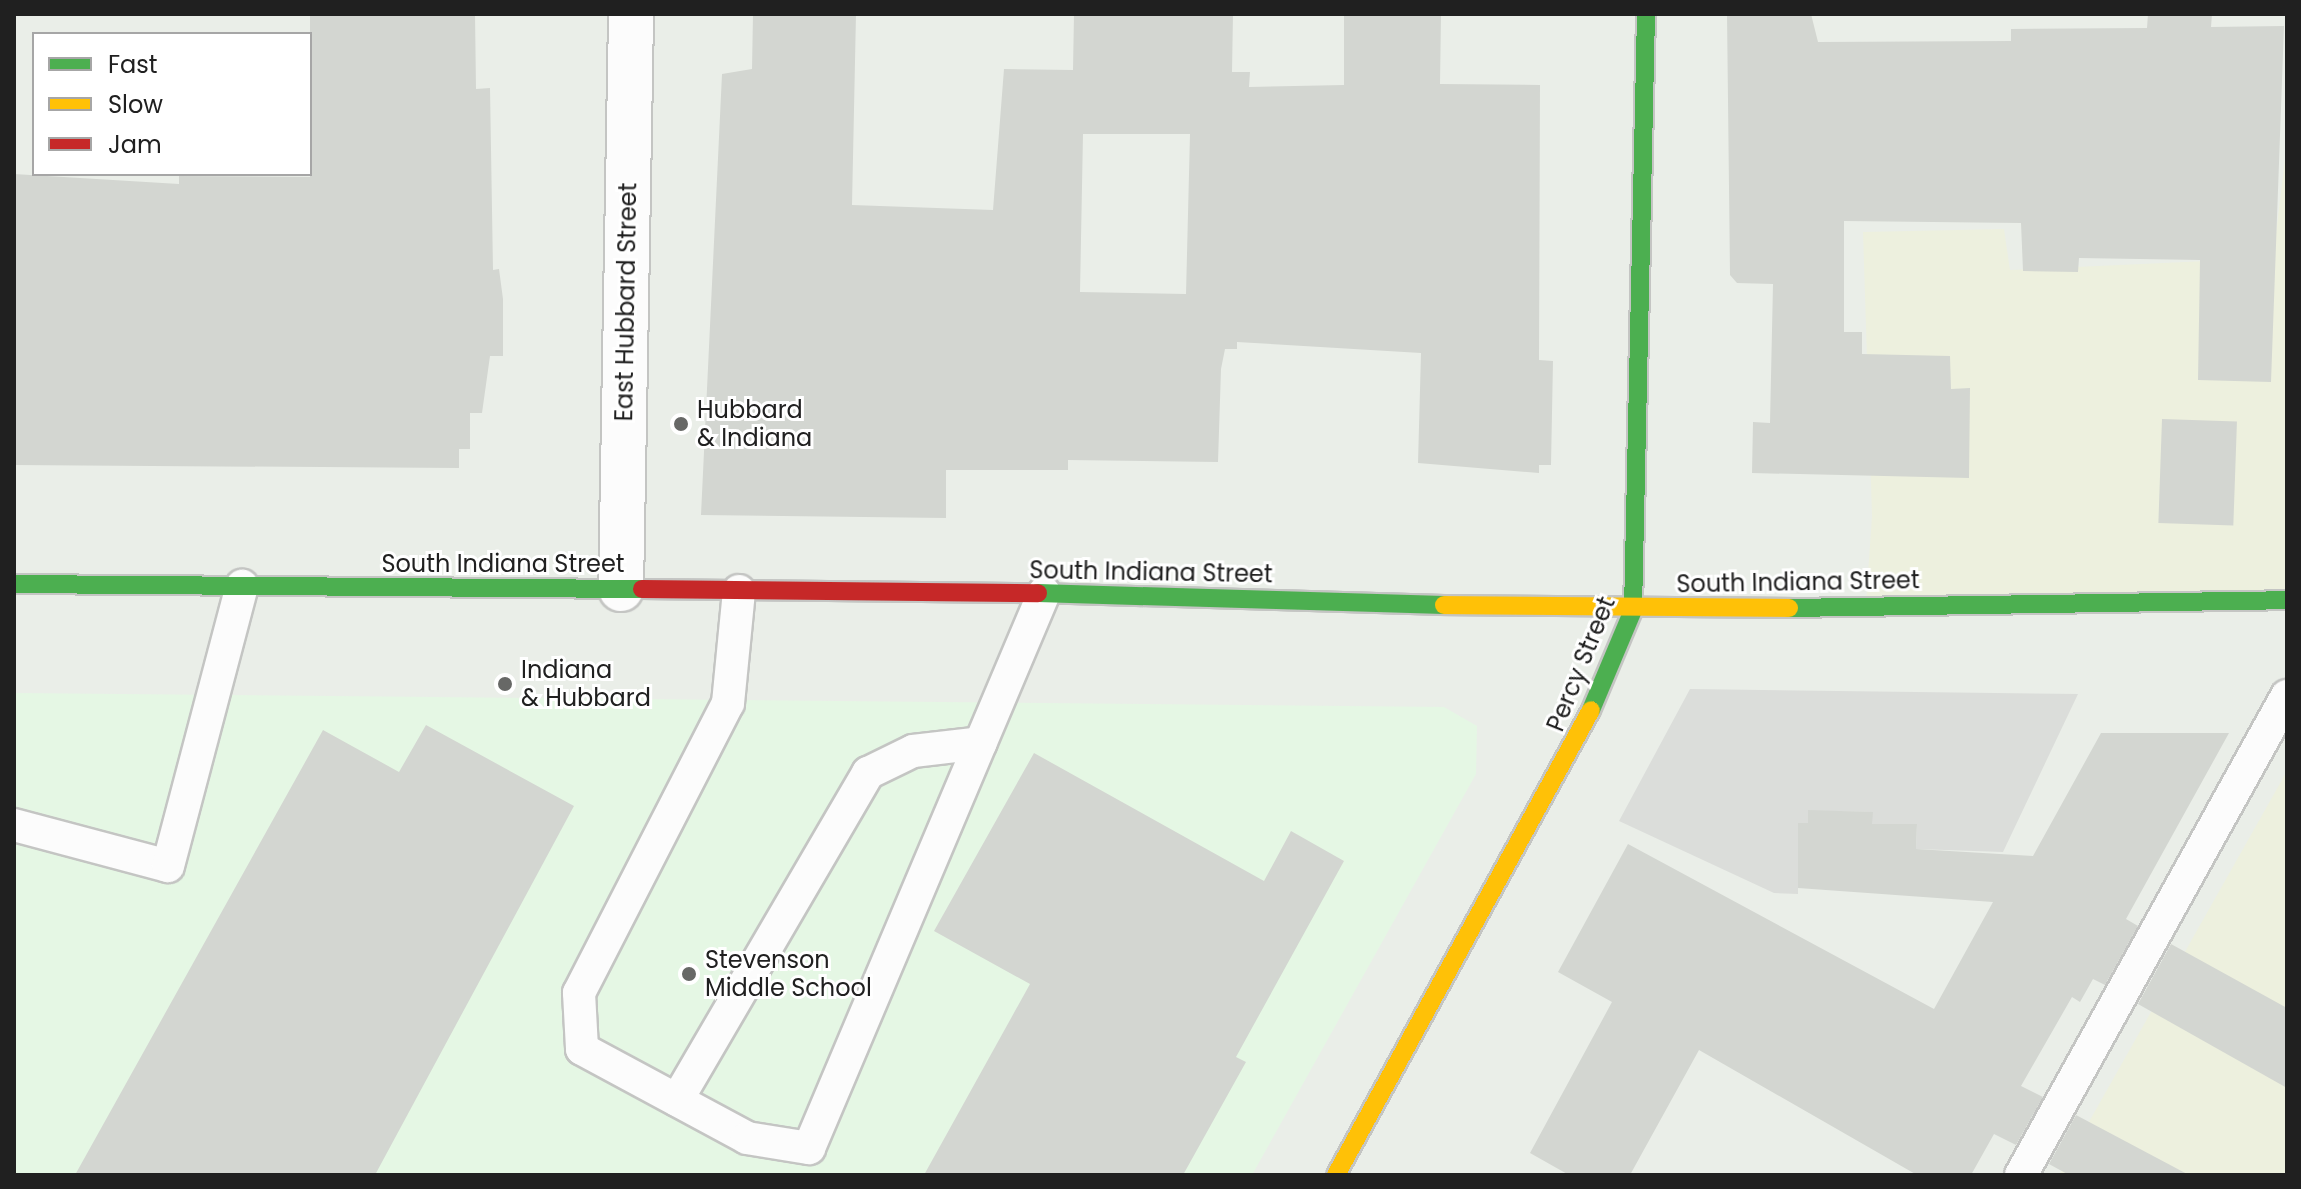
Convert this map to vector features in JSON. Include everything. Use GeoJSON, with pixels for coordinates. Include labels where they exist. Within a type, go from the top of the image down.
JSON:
{"type":"FeatureCollection","features":[{"type":"Feature","properties":{"kind":"main road","name":"Percy Street"},"geometry":{"type":"LineString","coordinates":[[1336,1175],[1581,735],[1633,610],[1646,14]]}},
{"type":"Feature","properties":{"kind":"main road","name":"South Indiana Street"},"geometry":{"type":"LineString","coordinates":[[14,584],[1044,593],[1633,610],[2287,600]]}},
{"type":"Feature","properties":{"kind":"street","name":"East Hubbard Street"},"geometry":{"type":"LineString","coordinates":[[621,589],[631,14]]}},
{"type":"Feature","properties":{"kind":"lane"},"geometry":{"type":"LineString","coordinates":[[14,825],[168,866],[242,586]]}},
{"type":"Feature","properties":{"kind":"lane"},"geometry":{"type":"LineString","coordinates":[[739,591],[728,703],[579,993],[582,1049],[747,1138],[809,1148],[1044,593]]}},
{"type":"Feature","properties":{"kind":"lane"},"geometry":{"type":"LineString","coordinates":[[2021,1175],[2287,696]]}},
{"type":"Feature","properties":{"kind":"lane"},"geometry":{"type":"LineString","coordinates":[[677,1100],[868,773],[913,751],[981,743]]}},
{"type":"Feature","properties":{"kind":"shaded area"},"geometry":{"type":"Polygon","coordinates":[[[2287,143],[2287,606],[1866,604],[1872,516],[1863,232],[2004,229],[2010,270],[2273,258],[2287,143]]]}},
{"type":"Feature","properties":{"kind":"shaded area"},"geometry":{"type":"Polygon","coordinates":[[[1690,689],[2078,694],[2003,852],[1916,849],[1917,825],[1872,824],[1872,812],[1808,811],[1808,823],[1798,824],[1798,894],[1774,893],[1619,821],[1690,689]]]}},
{"type":"Feature","properties":{"kind":"shaded area","name":"Stevenson Middle School"},"geometry":{"type":"Polygon","coordinates":[[[14,693],[1444,707],[1477,726],[1476,774],[1252,1175],[14,1175],[14,693]]]}},
{"type":"Feature","properties":{"kind":"shaded area"},"geometry":{"type":"Polygon","coordinates":[[[2287,771],[2287,1175],[2059,1175],[2287,771]]]}},
{"type":"Feature","properties":{"kind":"building"},"geometry":{"type":"Polygon","coordinates":[[[310,14],[475,14],[476,89],[490,88],[493,270],[499,269],[503,299],[503,356],[490,356],[482,413],[470,413],[470,449],[459,449],[459,468],[14,465],[14,174],[179,184],[179,176],[310,177],[310,14]]]}},
{"type":"Feature","properties":{"kind":"building"},"geometry":{"type":"Polygon","coordinates":[[[753,14],[856,14],[852,205],[993,210],[1004,69],[1073,70],[1074,14],[1233,14],[1232,72],[1250,72],[1249,87],[1344,85],[1344,14],[1441,14],[1440,84],[1540,85],[1539,360],[1553,361],[1551,465],[1539,465],[1539,473],[1418,463],[1421,353],[1237,342],[1237,349],[1225,349],[1221,369],[1218,462],[1068,460],[1068,470],[946,470],[946,518],[701,515],[722,74],[752,69],[753,14]],[[1083,134],[1080,292],[1186,294],[1190,134],[1083,134]]]}},
{"type":"Feature","properties":{"kind":"building"},"geometry":{"type":"Polygon","coordinates":[[[1727,14],[1811,14],[1818,42],[2011,41],[2011,29],[2147,28],[2148,14],[2212,14],[2211,27],[2284,26],[2271,382],[2198,380],[2200,260],[2079,258],[2078,272],[2023,271],[2021,223],[1844,221],[1844,332],[1862,332],[1862,354],[1950,356],[1951,389],[1970,388],[1969,478],[1752,473],[1753,422],[1770,423],[1773,284],[1737,283],[1730,275],[1727,14]]]}},
{"type":"Feature","properties":{"kind":"building"},"geometry":{"type":"Polygon","coordinates":[[[2162,419],[2237,422],[2233,526],[2158,523],[2162,419]]]}},
{"type":"Feature","properties":{"kind":"building"},"geometry":{"type":"Polygon","coordinates":[[[426,725],[574,806],[375,1175],[75,1175],[323,730],[399,772],[426,725]]]}},
{"type":"Feature","properties":{"kind":"building"},"geometry":{"type":"Polygon","coordinates":[[[2101,733],[2229,733],[2126,919],[2138,926],[2105,985],[2093,979],[2080,1002],[2072,997],[2021,1086],[2043,1097],[2016,1145],[1994,1134],[1971,1175],[1917,1175],[1699,1050],[1630,1175],[1569,1175],[1530,1153],[1612,1002],[1558,972],[1628,844],[1934,1009],[1993,902],[1798,888],[1798,823],[1808,823],[1808,810],[1873,812],[1872,824],[1917,824],[1916,849],[2033,856],[2101,733]]]}},
{"type":"Feature","properties":{"kind":"building"},"geometry":{"type":"Polygon","coordinates":[[[1034,753],[1264,881],[1291,831],[1344,861],[1236,1057],[1246,1062],[1183,1175],[924,1175],[1030,984],[934,931],[1034,753]]]}},
{"type":"Feature","properties":{"kind":"building"},"geometry":{"type":"Polygon","coordinates":[[[2171,944],[2287,1008],[2287,1088],[2138,1004],[2171,944]]]}},
{"type":"Feature","properties":{"kind":"building"},"geometry":{"type":"Polygon","coordinates":[[[2076,1115],[2189,1175],[2069,1175],[2049,1164],[2076,1115]]]}},
{"type":"Feature","properties":{"kind":"traffic: fast"},"geometry":{"type":"LineString","coordinates":[[1591,710],[1633,610],[1646,14]]}},
{"type":"Feature","properties":{"kind":"traffic: fast"},"geometry":{"type":"LineString","coordinates":[[14,584],[642,589]]}},
{"type":"Feature","properties":{"kind":"traffic: fast"},"geometry":{"type":"LineString","coordinates":[[1038,593],[1444,605]]}},
{"type":"Feature","properties":{"kind":"traffic: fast"},"geometry":{"type":"LineString","coordinates":[[1789,608],[2287,600]]}},
{"type":"Feature","properties":{"kind":"traffic: slow"},"geometry":{"type":"LineString","coordinates":[[1444,605],[1789,608]]}},
{"type":"Feature","properties":{"kind":"traffic: slow"},"geometry":{"type":"LineString","coordinates":[[1336,1175],[1591,710]]}},
{"type":"Feature","properties":{"kind":"traffic: jam"},"geometry":{"type":"LineString","coordinates":[[642,589],[1038,593]]}},
{"type":"Feature","properties":{"kind":"place","name":"Hubbard & Indiana"},"geometry":{"type":"Point","coordinates":[681,424]}},
{"type":"Feature","properties":{"kind":"place","name":"Indiana & Hubbard"},"geometry":{"type":"Point","coordinates":[505,684]}},
{"type":"Feature","properties":{"kind":"place","name":"Stevenson Middle School"},"geometry":{"type":"Point","coordinates":[689,974]}}]}
